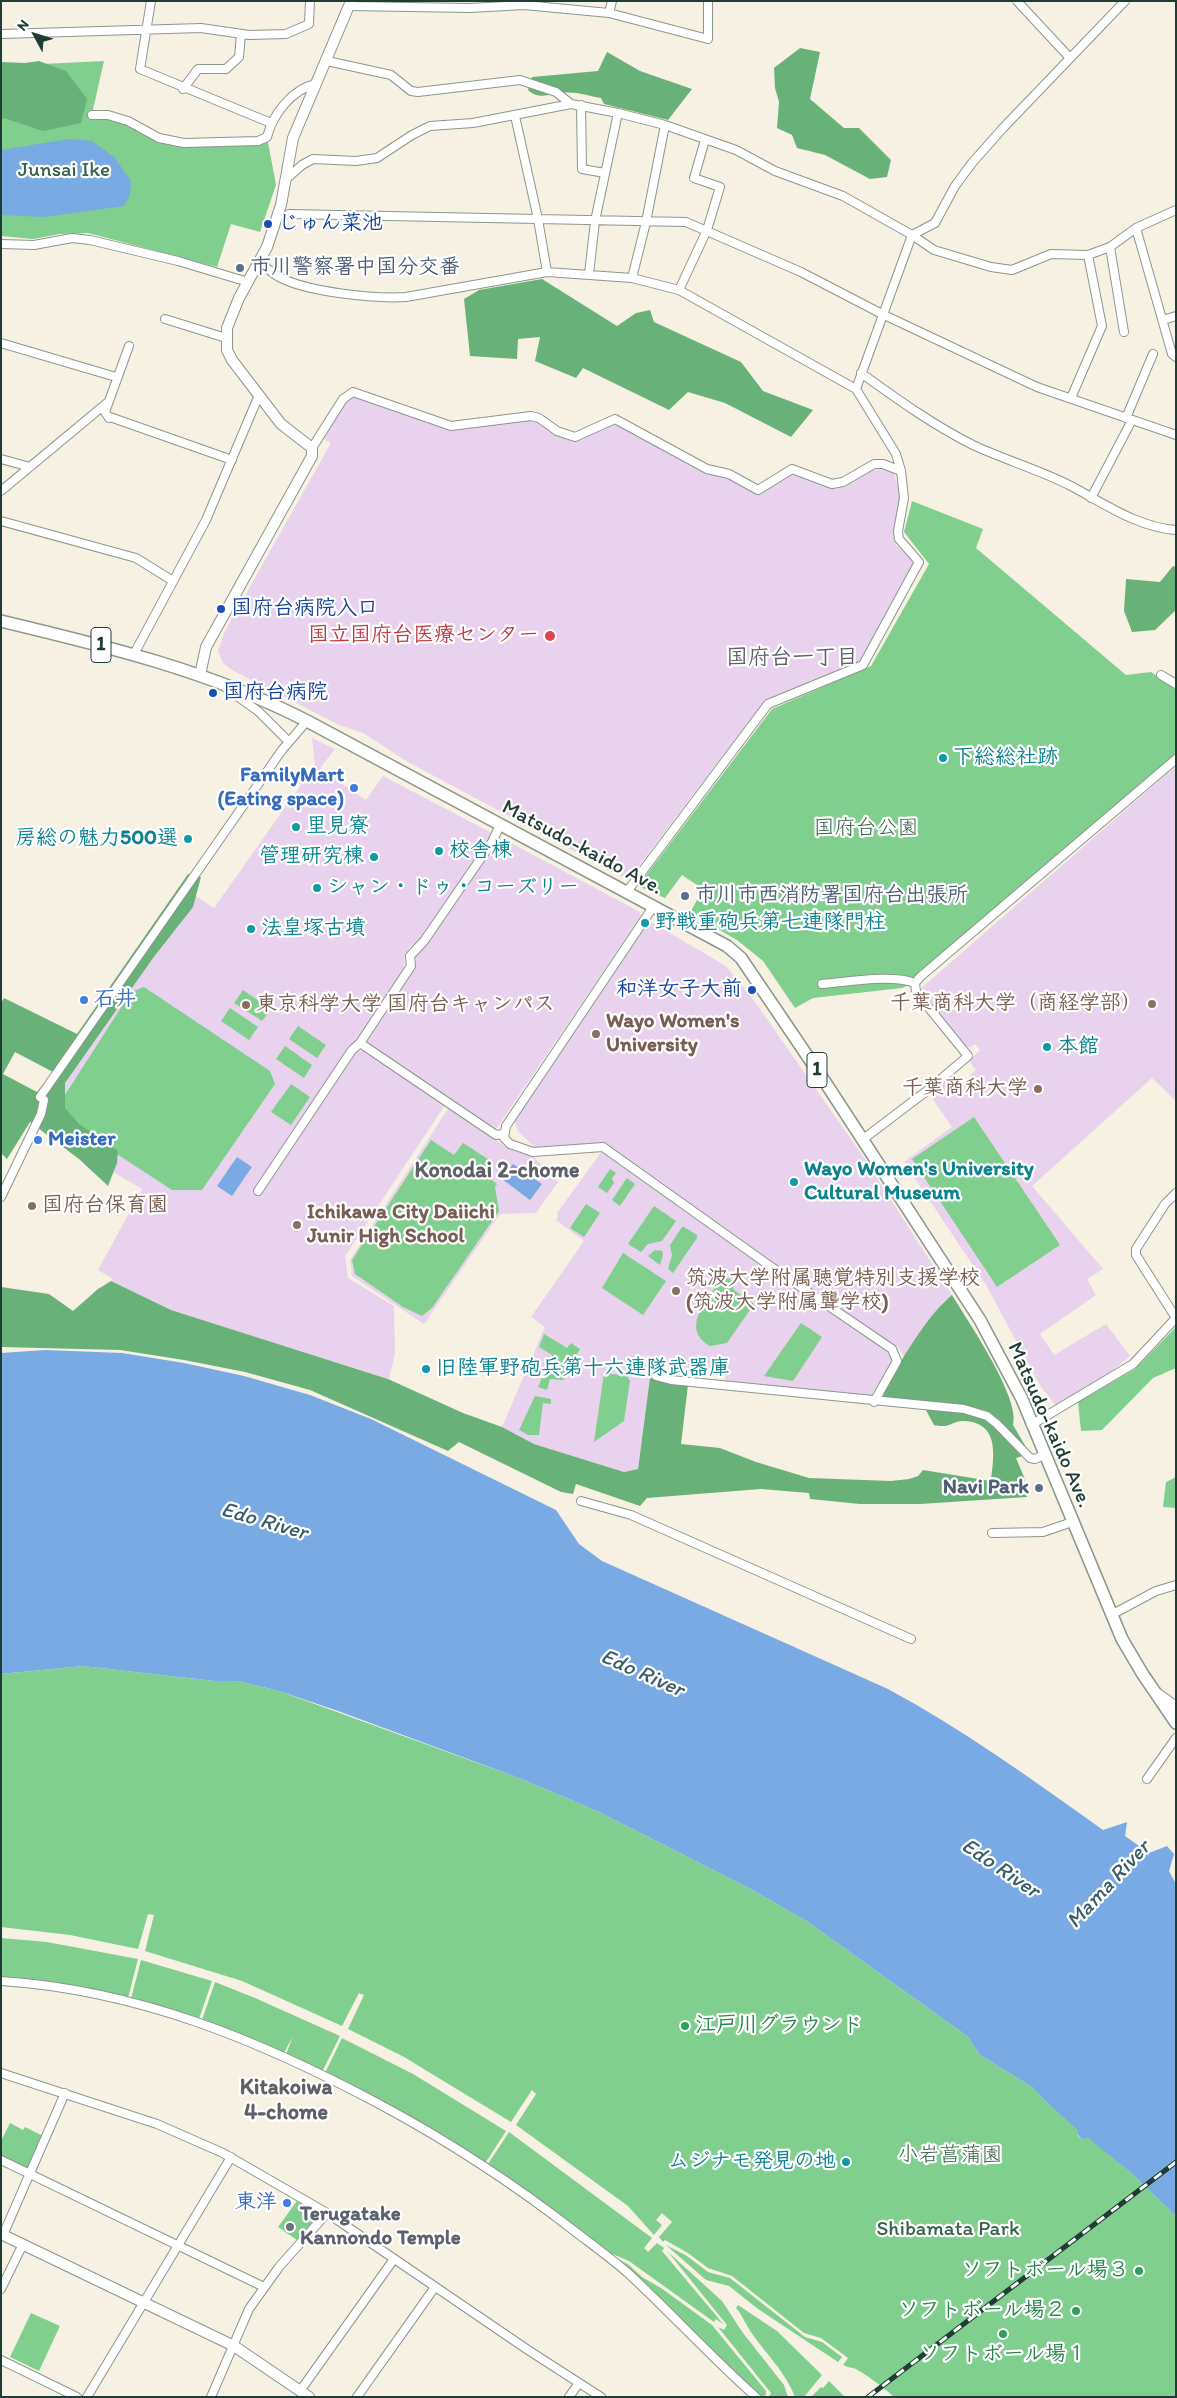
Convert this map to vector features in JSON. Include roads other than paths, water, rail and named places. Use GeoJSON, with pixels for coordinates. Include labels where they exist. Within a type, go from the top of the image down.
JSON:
{"type":"FeatureCollection","features":[{"type":"Feature","properties":{"kind":"main road","name":"Matsudo-kaido Ave."},"geometry":{"type":"LineString","coordinates":[[1,621],[134,654],[205,677],[261,699],[307,721],[500,826],[728,946],[741,958],[791,1030],[980,1320],[1016,1387],[1111,1615],[1131,1655],[1176,1723]]}},
{"type":"Feature","properties":{"kind":"street"},"geometry":{"type":"LineString","coordinates":[[151,1],[140,69],[183,89],[270,123]]}},
{"type":"Feature","properties":{"kind":"street"},"geometry":{"type":"LineString","coordinates":[[1,34],[201,28],[241,34],[286,34],[309,24],[310,1]]}},
{"type":"Feature","properties":{"kind":"street"},"geometry":{"type":"LineString","coordinates":[[608,13],[612,1]]}},
{"type":"Feature","properties":{"kind":"street"},"geometry":{"type":"LineString","coordinates":[[312,448],[284,428],[258,395],[230,356],[226,338],[230,318],[260,263],[279,213],[293,138],[350,4],[470,8],[526,3],[608,13],[708,40],[708,1]]}},
{"type":"Feature","properties":{"kind":"street"},"geometry":{"type":"LineString","coordinates":[[1017,1],[1070,58]]}},
{"type":"Feature","properties":{"kind":"street"},"geometry":{"type":"LineString","coordinates":[[856,389],[912,235],[935,223],[955,186],[970,165],[1125,1]]}},
{"type":"Feature","properties":{"kind":"street"},"geometry":{"type":"LineString","coordinates":[[183,89],[198,69],[226,69],[239,57],[241,34]]}},
{"type":"Feature","properties":{"kind":"street"},"geometry":{"type":"LineString","coordinates":[[327,61],[392,74],[411,91],[418,92],[520,80],[556,92],[571,104]]}},
{"type":"Feature","properties":{"kind":"street"},"geometry":{"type":"LineString","coordinates":[[92,115],[108,115],[121,119],[160,138],[184,142],[258,141],[267,137],[270,123],[280,109],[305,86],[316,84]]}},
{"type":"Feature","properties":{"kind":"street"},"geometry":{"type":"LineString","coordinates":[[285,180],[302,165],[313,159],[356,161],[377,158],[412,135],[430,126],[473,123],[571,104],[618,112],[665,125],[736,150],[775,171],[843,196],[912,235],[934,250],[991,267],[1012,270],[1051,254],[1088,255],[1110,247],[1136,228],[1174,211],[1176,220]]}},
{"type":"Feature","properties":{"kind":"street"},"geometry":{"type":"LineString","coordinates":[[581,105],[582,169],[605,173]]}},
{"type":"Feature","properties":{"kind":"street"},"geometry":{"type":"LineString","coordinates":[[589,274],[595,221],[618,112]]}},
{"type":"Feature","properties":{"kind":"street"},"geometry":{"type":"LineString","coordinates":[[516,116],[548,272]]}},
{"type":"Feature","properties":{"kind":"street"},"geometry":{"type":"LineString","coordinates":[[632,278],[646,222],[665,125]]}},
{"type":"Feature","properties":{"kind":"street"},"geometry":{"type":"LineString","coordinates":[[679,290],[707,230],[720,187],[694,178],[705,140]]}},
{"type":"Feature","properties":{"kind":"street"},"geometry":{"type":"LineString","coordinates":[[289,214],[686,222],[801,272],[882,314],[1036,387],[1176,435]]}},
{"type":"Feature","properties":{"kind":"street"},"geometry":{"type":"LineString","coordinates":[[1136,228],[1172,354],[1176,356]]}},
{"type":"Feature","properties":{"kind":"street"},"geometry":{"type":"LineString","coordinates":[[1,244],[34,245],[72,238],[90,240],[178,261],[248,282]]}},
{"type":"Feature","properties":{"kind":"street"},"geometry":{"type":"LineString","coordinates":[[1110,247],[1124,332]]}},
{"type":"Feature","properties":{"kind":"street"},"geometry":{"type":"LineString","coordinates":[[1071,398],[1102,326],[1088,255]]}},
{"type":"Feature","properties":{"kind":"street"},"geometry":{"type":"LineString","coordinates":[[260,263],[279,277],[309,287],[384,298],[406,297],[548,272],[632,278],[679,290],[856,389],[896,454],[901,471],[904,498],[898,531],[900,539],[919,562],[863,665],[768,704],[626,893]]}},
{"type":"Feature","properties":{"kind":"street"},"geometry":{"type":"LineString","coordinates":[[1163,320],[1176,316]]}},
{"type":"Feature","properties":{"kind":"street"},"geometry":{"type":"LineString","coordinates":[[165,319],[226,338]]}},
{"type":"Feature","properties":{"kind":"street"},"geometry":{"type":"LineString","coordinates":[[1,343],[116,377]]}},
{"type":"Feature","properties":{"kind":"street"},"geometry":{"type":"LineString","coordinates":[[129,346],[116,377],[105,412],[109,418],[232,460]]}},
{"type":"Feature","properties":{"kind":"street"},"geometry":{"type":"LineString","coordinates":[[1091,498],[1129,419],[1153,354]]}},
{"type":"Feature","properties":{"kind":"street"},"geometry":{"type":"LineString","coordinates":[[861,373],[932,424],[974,445],[1072,487],[1129,517],[1162,529],[1176,530]]}},
{"type":"Feature","properties":{"kind":"street"},"geometry":{"type":"LineString","coordinates":[[288,741],[258,711],[205,677],[206,647],[312,456],[312,448],[342,399],[353,392],[451,426],[531,416],[539,418],[557,431],[574,437],[614,419],[707,469],[729,474],[758,490],[792,469],[832,484],[844,482],[874,464],[883,464],[901,471]]}},
{"type":"Feature","properties":{"kind":"street"},"geometry":{"type":"LineString","coordinates":[[134,654],[206,520],[258,395]]}},
{"type":"Feature","properties":{"kind":"street"},"geometry":{"type":"LineString","coordinates":[[1,491],[108,402]]}},
{"type":"Feature","properties":{"kind":"street"},"geometry":{"type":"LineString","coordinates":[[1,459],[30,467]]}},
{"type":"Feature","properties":{"kind":"street"},"geometry":{"type":"LineString","coordinates":[[1,522],[136,558],[173,580]]}},
{"type":"Feature","properties":{"kind":"street"},"geometry":{"type":"LineString","coordinates":[[1160,674],[1176,684]]}},
{"type":"Feature","properties":{"kind":"street"},"geometry":{"type":"LineString","coordinates":[[1,1196],[45,1105],[44,1100],[40,1097],[288,741],[301,730],[307,721]]}},
{"type":"Feature","properties":{"kind":"street"},"geometry":{"type":"LineString","coordinates":[[915,983],[1176,759]]}},
{"type":"Feature","properties":{"kind":"street"},"geometry":{"type":"LineString","coordinates":[[258,1191],[352,1050],[360,1043],[411,966],[410,956],[424,941],[492,842],[500,826]]}},
{"type":"Feature","properties":{"kind":"street"},"geometry":{"type":"LineString","coordinates":[[653,907],[512,1116],[503,1134],[505,1140],[510,1144],[533,1152],[603,1147],[770,1266],[892,1349],[897,1361],[874,1402]]}},
{"type":"Feature","properties":{"kind":"street"},"geometry":{"type":"LineString","coordinates":[[822,984],[877,980],[908,980],[915,983]]}},
{"type":"Feature","properties":{"kind":"street"},"geometry":{"type":"LineString","coordinates":[[862,1140],[928,1090],[968,1056],[916,992],[915,983]]}},
{"type":"Feature","properties":{"kind":"street"},"geometry":{"type":"LineString","coordinates":[[360,1043],[496,1135],[503,1134]]}},
{"type":"Feature","properties":{"kind":"street"},"geometry":{"type":"LineString","coordinates":[[1031,1425],[1133,1364],[1176,1318],[1136,1255],[1136,1249],[1164,1204],[1176,1193]]}},
{"type":"Feature","properties":{"kind":"street"},"geometry":{"type":"LineString","coordinates":[[656,1368],[656,1376],[671,1380],[874,1402],[964,1409],[979,1414],[997,1424],[1030,1458],[1035,1459],[1044,1456]]}},
{"type":"Feature","properties":{"kind":"street"},"geometry":{"type":"LineString","coordinates":[[581,1501],[631,1515],[911,1639]]}},
{"type":"Feature","properties":{"kind":"street"},"geometry":{"type":"LineString","coordinates":[[992,1533],[1043,1532],[1072,1522]]}},
{"type":"Feature","properties":{"kind":"street"},"geometry":{"type":"LineString","coordinates":[[1111,1615],[1156,1591],[1176,1585]]}},
{"type":"Feature","properties":{"kind":"street"},"geometry":{"type":"LineString","coordinates":[[1153,1690],[1176,1707]]}},
{"type":"Feature","properties":{"kind":"street"},"geometry":{"type":"LineString","coordinates":[[1147,1779],[1176,1738]]}},
{"type":"Feature","properties":{"kind":"street"},"geometry":{"type":"LineString","coordinates":[[1,1981],[75,1989],[122,1999],[217,2028],[323,2075],[422,2127],[463,2151],[518,2188],[615,2263],[756,2397]]}},
{"type":"Feature","properties":{"kind":"street"},"geometry":{"type":"LineString","coordinates":[[1,2073],[157,2124],[231,2157],[327,2213],[601,2397]]}},
{"type":"Feature","properties":{"kind":"street"},"geometry":{"type":"LineString","coordinates":[[65,2093],[2,2235],[234,2346],[301,2394],[394,2259]]}},
{"type":"Feature","properties":{"kind":"street"},"geometry":{"type":"LineString","coordinates":[[87,2397],[231,2157]]}},
{"type":"Feature","properties":{"kind":"street"},"geometry":{"type":"LineString","coordinates":[[1,2160],[264,2287]]}},
{"type":"Feature","properties":{"kind":"street"},"geometry":{"type":"LineString","coordinates":[[211,2397],[249,2309],[308,2232],[327,2213]]}},
{"type":"Feature","properties":{"kind":"street"},"geometry":{"type":"LineString","coordinates":[[1,2289],[23,2244]]}},
{"type":"Feature","properties":{"kind":"street"},"geometry":{"type":"LineString","coordinates":[[357,2397],[435,2287]]}},
{"type":"Feature","properties":{"kind":"street"},"geometry":{"type":"LineString","coordinates":[[1,2360],[77,2397]]}},
{"type":"Feature","properties":{"kind":"street"},"geometry":{"type":"LineString","coordinates":[[570,2397],[579,2383]]}},
{"type":"Feature","properties":{"kind":"water"},"geometry":{"type":"Polygon","coordinates":[[[69,139],[92,141],[114,157],[131,181],[130,195],[124,206],[44,217],[1,215],[1,150],[69,139]]]}},
{"type":"Feature","properties":{"kind":"water"},"geometry":{"type":"Polygon","coordinates":[[[237,1157],[252,1167],[232,1196],[217,1186],[237,1157]]]}},
{"type":"Feature","properties":{"kind":"water"},"geometry":{"type":"Polygon","coordinates":[[[513,1164],[542,1184],[530,1200],[502,1179],[513,1164]]]}},
{"type":"Feature","properties":{"kind":"water"},"geometry":{"type":"Polygon","coordinates":[[[45,1350],[122,1353],[184,1363],[244,1376],[310,1395],[371,1419],[556,1510],[579,1544],[602,1561],[888,1689],[944,1721],[998,1756],[1103,1830],[1127,1822],[1125,1836],[1149,1853],[1167,1846],[1174,1854],[1169,1871],[1176,1884],[1176,2216],[1131,2173],[1087,2137],[1083,2140],[1077,2134],[1079,2131],[1032,2087],[980,2055],[967,2036],[808,1922],[749,1888],[597,1811],[519,1778],[338,1711],[279,1691],[238,1681],[214,1681],[83,1666],[1,1674],[1,1353],[45,1350]]]}},
{"type":"Feature","properties":{"kind":"railway"},"geometry":{"type":"LineString","coordinates":[[868,2397],[1176,2162]]}},
{"type":"Feature","properties":{"kind":"place","name":"じゅん菜池"},"geometry":{"type":"Point","coordinates":[268,224]}},
{"type":"Feature","properties":{"kind":"place","name":"市川警察署中国分交番"},"geometry":{"type":"Point","coordinates":[240,268]}},
{"type":"Feature","properties":{"kind":"place","name":"国府台病院入口"},"geometry":{"type":"Point","coordinates":[221,609]}},
{"type":"Feature","properties":{"kind":"place","name":"国立国府台医療センター"},"geometry":{"type":"Point","coordinates":[550,636]}},
{"type":"Feature","properties":{"kind":"place","name":"国府台病院"},"geometry":{"type":"Point","coordinates":[213,693]}},
{"type":"Feature","properties":{"kind":"place","name":"下総総社跡"},"geometry":{"type":"Point","coordinates":[943,758]}},
{"type":"Feature","properties":{"kind":"place","name":"FamilyMart (Eating space)"},"geometry":{"type":"Point","coordinates":[354,788]}},
{"type":"Feature","properties":{"kind":"place","name":"里見寮"},"geometry":{"type":"Point","coordinates":[296,827]}},
{"type":"Feature","properties":{"kind":"place","name":"房総の魅力500選"},"geometry":{"type":"Point","coordinates":[188,839]}},
{"type":"Feature","properties":{"kind":"place","name":"校舎棟"},"geometry":{"type":"Point","coordinates":[439,851]}},
{"type":"Feature","properties":{"kind":"place","name":"管理研究棟"},"geometry":{"type":"Point","coordinates":[374,857]}},
{"type":"Feature","properties":{"kind":"place","name":"シャン・ドゥ・コーズリー"},"geometry":{"type":"Point","coordinates":[317,888]}},
{"type":"Feature","properties":{"kind":"place","name":"市川市西消防署国府台出張所"},"geometry":{"type":"Point","coordinates":[685,896]}},
{"type":"Feature","properties":{"kind":"place","name":"野戦重砲兵第七連隊門柱"},"geometry":{"type":"Point","coordinates":[645,923]}},
{"type":"Feature","properties":{"kind":"place","name":"法皇塚古墳"},"geometry":{"type":"Point","coordinates":[251,929]}},
{"type":"Feature","properties":{"kind":"place","name":"和洋女子大前"},"geometry":{"type":"Point","coordinates":[752,990]}},
{"type":"Feature","properties":{"kind":"place","name":"石井"},"geometry":{"type":"Point","coordinates":[84,1000]}},
{"type":"Feature","properties":{"kind":"place","name":"千葉商科大学（商経学部）"},"geometry":{"type":"Point","coordinates":[1152,1004]}},
{"type":"Feature","properties":{"kind":"place","name":"東京科学大学 国府台キャンパス"},"geometry":{"type":"Point","coordinates":[246,1005]}},
{"type":"Feature","properties":{"kind":"place","name":"Wayo Women's University"},"geometry":{"type":"Point","coordinates":[596,1034]}},
{"type":"Feature","properties":{"kind":"place","name":"本館"},"geometry":{"type":"Point","coordinates":[1047,1047]}},
{"type":"Feature","properties":{"kind":"place","name":"千葉商科大学"},"geometry":{"type":"Point","coordinates":[1038,1089]}},
{"type":"Feature","properties":{"kind":"place","name":"Meister"},"geometry":{"type":"Point","coordinates":[38,1140]}},
{"type":"Feature","properties":{"kind":"place","name":"Wayo Women's University Cultural Museum"},"geometry":{"type":"Point","coordinates":[794,1182]}},
{"type":"Feature","properties":{"kind":"place","name":"国府台保育園"},"geometry":{"type":"Point","coordinates":[32,1206]}},
{"type":"Feature","properties":{"kind":"place","name":"Ichikawa City Daiichi Junir High School"},"geometry":{"type":"Point","coordinates":[297,1225]}},
{"type":"Feature","properties":{"kind":"place","name":"筑波大学附属聴覚特別支援学校 (筑波大学附属聾学校)"},"geometry":{"type":"Point","coordinates":[676,1291]}},
{"type":"Feature","properties":{"kind":"place","name":"旧陸軍野砲兵第十六連隊武器庫"},"geometry":{"type":"Point","coordinates":[426,1369]}},
{"type":"Feature","properties":{"kind":"place","name":"Navi Park"},"geometry":{"type":"Point","coordinates":[1039,1488]}},
{"type":"Feature","properties":{"kind":"place","name":"江戸川グラウンド"},"geometry":{"type":"Point","coordinates":[685,2026]}},
{"type":"Feature","properties":{"kind":"place","name":"ムジナモ発見の地"},"geometry":{"type":"Point","coordinates":[846,2162]}},
{"type":"Feature","properties":{"kind":"place","name":"東洋"},"geometry":{"type":"Point","coordinates":[287,2203]}},
{"type":"Feature","properties":{"kind":"place","name":"Terugatake Kannondo Temple"},"geometry":{"type":"Point","coordinates":[290,2227]}},
{"type":"Feature","properties":{"kind":"place","name":"ソフトボール場３"},"geometry":{"type":"Point","coordinates":[1139,2271]}},
{"type":"Feature","properties":{"kind":"place","name":"ソフトボール場２"},"geometry":{"type":"Point","coordinates":[1076,2311]}},
{"type":"Feature","properties":{"kind":"place","name":"ソフトボール場１"},"geometry":{"type":"Point","coordinates":[1003,2334]}},
{"type":"Feature","properties":{"kind":"district","name":"国府台一丁目"},"geometry":{"type":"Point","coordinates":[792,658]}},
{"type":"Feature","properties":{"kind":"district","name":"Konodai 2-chome"},"geometry":{"type":"Point","coordinates":[497,1171]}},
{"type":"Feature","properties":{"kind":"district","name":"Kitakoiwa 4-chome"},"geometry":{"type":"Point","coordinates":[286,2100]}},
{"type":"Feature","properties":{"kind":"park label","name":"Junsai Ike"},"geometry":{"type":"Point","coordinates":[64,171]}},
{"type":"Feature","properties":{"kind":"park label","name":"国府台公園"},"geometry":{"type":"Point","coordinates":[866,829]}},
{"type":"Feature","properties":{"kind":"park label","name":"小岩菖蒲園"},"geometry":{"type":"Point","coordinates":[950,2156]}},
{"type":"Feature","properties":{"kind":"park label","name":"Shibamata Park"},"geometry":{"type":"Point","coordinates":[948,2230]}},
{"type":"Feature","properties":{"kind":"water label","name":"Edo River"},"geometry":{"type":"Point","coordinates":[264,1522]}},
{"type":"Feature","properties":{"kind":"water label","name":"Edo River"},"geometry":{"type":"Point","coordinates":[642,1674]}},
{"type":"Feature","properties":{"kind":"water label","name":"Edo River"},"geometry":{"type":"Point","coordinates":[1000,1869]}},
{"type":"Feature","properties":{"kind":"water label","name":"Mama River"},"geometry":{"type":"Point","coordinates":[1109,1885]}}]}
